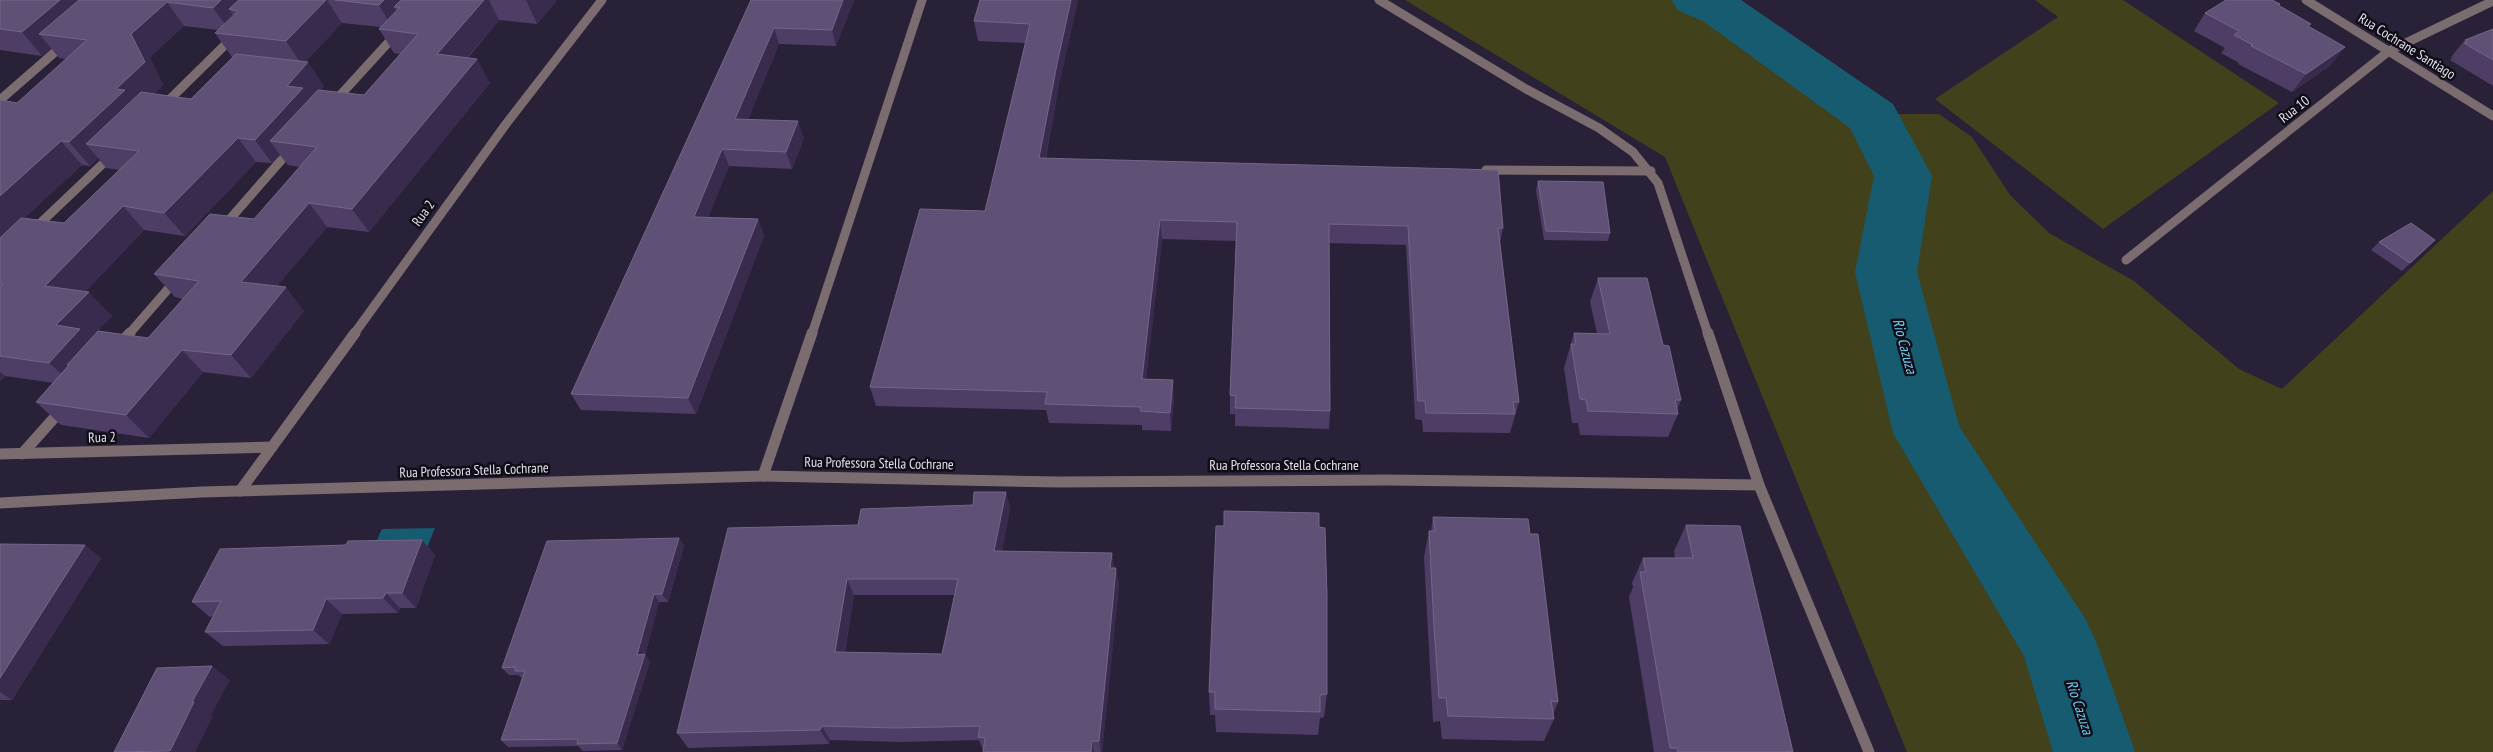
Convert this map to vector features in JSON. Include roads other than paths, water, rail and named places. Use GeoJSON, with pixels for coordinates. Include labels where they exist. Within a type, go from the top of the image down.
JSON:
{"type":"FeatureCollection","features":[{"type":"Feature","properties":{"kind":"street","name":"Rua 2"},"geometry":{"type":"LineString","coordinates":[[240,491],[506,124],[602,0]]}},
{"type":"Feature","properties":{"kind":"street"},"geometry":{"type":"LineString","coordinates":[[763,476],[780,430],[922,0]]}},
{"type":"Feature","properties":{"kind":"street"},"geometry":{"type":"LineString","coordinates":[[1379,0],[1526,90],[1598,129],[1639,157],[1652,171],[1658,183],[1759,486],[1869,752]]}},
{"type":"Feature","properties":{"kind":"street","name":"Rua Cochrane Santiago"},"geometry":{"type":"LineString","coordinates":[[2306,0],[2493,116]]}},
{"type":"Feature","properties":{"kind":"street","name":"Rua 10"},"geometry":{"type":"LineString","coordinates":[[2126,260],[2389,51],[2493,1]]}},
{"type":"Feature","properties":{"kind":"street"},"geometry":{"type":"LineString","coordinates":[[157,112],[243,28]]}},
{"type":"Feature","properties":{"kind":"street"},"geometry":{"type":"LineString","coordinates":[[328,108],[401,29]]}},
{"type":"Feature","properties":{"kind":"street"},"geometry":{"type":"LineString","coordinates":[[0,100],[72,38]]}},
{"type":"Feature","properties":{"kind":"street"},"geometry":{"type":"LineString","coordinates":[[218,233],[296,144]]}},
{"type":"Feature","properties":{"kind":"street"},"geometry":{"type":"LineString","coordinates":[[28,235],[121,146]]}},
{"type":"Feature","properties":{"kind":"street"},"geometry":{"type":"LineString","coordinates":[[1478,170],[1652,171]]}},
{"type":"Feature","properties":{"kind":"street"},"geometry":{"type":"LineString","coordinates":[[113,351],[185,270]]}},
{"type":"Feature","properties":{"kind":"street"},"geometry":{"type":"LineString","coordinates":[[0,454],[22,454],[68,402]]}},
{"type":"Feature","properties":{"kind":"street","name":"Rua 2"},"geometry":{"type":"LineString","coordinates":[[22,454],[272,447]]}},
{"type":"Feature","properties":{"kind":"street","name":"Rua Professora Stella Cochrane"},"geometry":{"type":"LineString","coordinates":[[0,503],[240,491],[763,476],[1059,482],[1388,480],[1759,486]]}},
{"type":"Feature","properties":{"kind":"water"},"geometry":{"type":"Polygon","coordinates":[[[435,528],[426,550],[372,551],[382,529],[435,528]]]}},
{"type":"Feature","properties":{"kind":"waterway","name":"Rio Cazuza"},"geometry":{"type":"LineString","coordinates":[[1697,0],[1721,10],[1873,117],[1903,176],[1886,272],[1927,433],[2059,644],[2094,752]]}}]}
